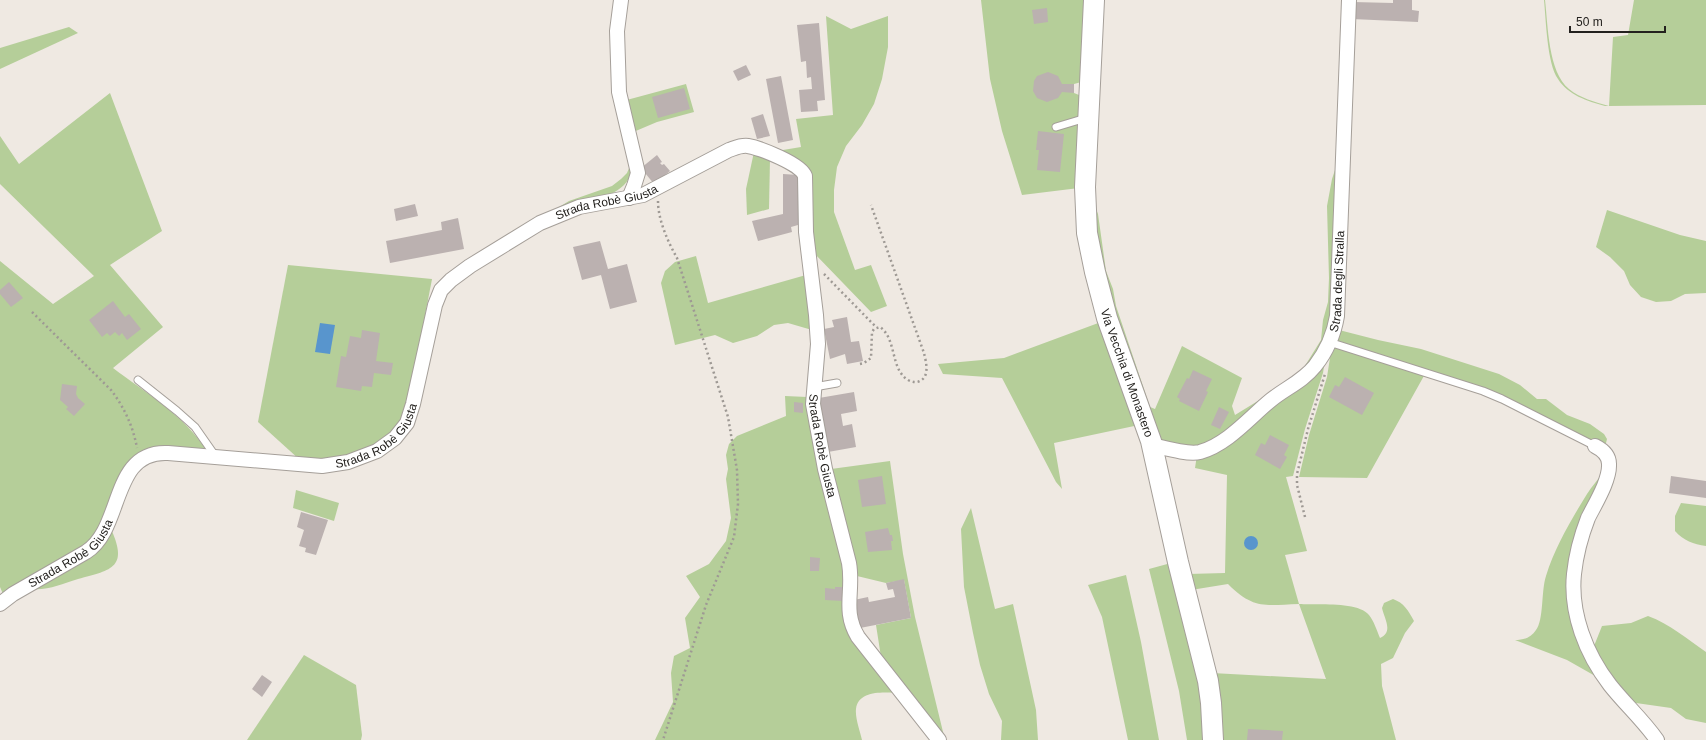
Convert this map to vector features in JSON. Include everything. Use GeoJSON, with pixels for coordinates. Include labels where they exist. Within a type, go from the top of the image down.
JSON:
{"type":"FeatureCollection","features":[{"type":"Feature","properties":{"kind":"street"},"geometry":{"type":"LineString","coordinates":[[620,0],[617,31],[619,92],[638,173],[629,198]]}},
{"type":"Feature","properties":{"kind":"street","name":"Via Vecchia di Monastero"},"geometry":{"type":"LineString","coordinates":[[1094,0],[1085,205],[1092,260],[1110,329],[1152,445],[1178,562],[1208,681],[1213,740]]}},
{"type":"Feature","properties":{"kind":"street","name":"Strada degli Stralla"},"geometry":{"type":"LineString","coordinates":[[1152,445],[1196,453],[1219,443],[1273,398],[1305,376],[1316,365],[1329,342],[1337,316],[1349,0]]}},
{"type":"Feature","properties":{"kind":"street","name":"Strada Robè Giusta"},"geometry":{"type":"LineString","coordinates":[[1,600],[94,546],[103,531],[130,472],[139,460],[147,456],[162,453],[322,466],[348,462],[377,451],[395,438],[407,423],[413,404],[436,305],[441,290],[445,286],[470,266],[540,223],[579,207],[643,195],[723,153],[740,146],[752,147],[774,155],[799,168],[804,173],[806,232],[818,344],[813,404],[823,460],[851,573],[849,606],[851,625],[858,637],[940,740]]}},
{"type":"Feature","properties":{"kind":"street"},"geometry":{"type":"LineString","coordinates":[[1595,446],[1602,450],[1607,457],[1609,469],[1586,523],[1576,560],[1574,597],[1579,624],[1588,649],[1603,676],[1657,740]]}},
{"type":"Feature","properties":{"kind":"lane"},"geometry":{"type":"LineString","coordinates":[[1056,127],[1088,117]]}},
{"type":"Feature","properties":{"kind":"lane"},"geometry":{"type":"LineString","coordinates":[[1329,342],[1483,391],[1595,446]]}},
{"type":"Feature","properties":{"kind":"lane"},"geometry":{"type":"LineString","coordinates":[[138,380],[177,410],[195,427],[216,457]]}},
{"type":"Feature","properties":{"kind":"lane"},"geometry":{"type":"LineString","coordinates":[[814,386],[837,383]]}},
{"type":"Feature","properties":{"kind":"path"},"geometry":{"type":"LineString","coordinates":[[657,188],[658,208],[670,245],[677,258],[728,417],[737,470],[738,504],[734,537],[706,606],[664,740]]}},
{"type":"Feature","properties":{"kind":"path"},"geometry":{"type":"LineString","coordinates":[[809,258],[876,327],[882,328],[887,335],[902,375],[908,380],[914,382],[923,379],[927,367],[924,353],[871,205]]}},
{"type":"Feature","properties":{"kind":"path"},"geometry":{"type":"LineString","coordinates":[[32,312],[93,372],[121,404],[135,437],[139,460]]}},
{"type":"Feature","properties":{"kind":"path"},"geometry":{"type":"LineString","coordinates":[[860,364],[871,358],[871,337],[876,327]]}},
{"type":"Feature","properties":{"kind":"path"},"geometry":{"type":"LineString","coordinates":[[1305,517],[1297,485],[1297,474],[1326,369]]}},
{"type":"Feature","properties":{"kind":"green space"},"geometry":{"type":"Polygon","coordinates":[[[981,0],[1089,0],[1085,81],[1074,84],[1074,93],[1084,97],[1079,188],[1022,195],[1002,131],[990,79],[981,0]]]}},
{"type":"Feature","properties":{"kind":"green space"},"geometry":{"type":"Polygon","coordinates":[[[1544,0],[1550,48],[1557,71],[1562,81],[1569,89],[1578,95],[1609,106],[1578,97],[1562,85],[1558,79],[1551,63],[1549,52],[1544,0]]]}},
{"type":"Feature","properties":{"kind":"green space"},"geometry":{"type":"Polygon","coordinates":[[[1634,0],[1706,0],[1706,105],[1609,106],[1613,37],[1628,35],[1634,0]]]}},
{"type":"Feature","properties":{"kind":"green space"},"geometry":{"type":"Polygon","coordinates":[[[826,16],[851,29],[888,16],[888,47],[882,79],[874,104],[862,125],[846,146],[837,167],[834,190],[834,212],[855,270],[871,265],[887,306],[871,312],[814,253],[806,166],[802,162],[777,151],[801,147],[796,119],[833,115],[826,16]]]}},
{"type":"Feature","properties":{"kind":"green space"},"geometry":{"type":"Polygon","coordinates":[[[69,27],[78,33],[0,69],[0,48],[69,27]]]}},
{"type":"Feature","properties":{"kind":"green space"},"geometry":{"type":"Polygon","coordinates":[[[686,84],[694,112],[657,122],[631,133],[623,101],[686,84]]]}},
{"type":"Feature","properties":{"kind":"green space"},"geometry":{"type":"Polygon","coordinates":[[[110,93],[162,231],[110,265],[163,327],[113,368],[176,416],[198,438],[207,451],[150,450],[90,543],[3,594],[0,587],[0,261],[53,304],[94,276],[0,184],[0,136],[19,164],[110,93]]]}},
{"type":"Feature","properties":{"kind":"green space"},"geometry":{"type":"Polygon","coordinates":[[[754,152],[770,159],[769,209],[747,215],[746,189],[754,152]]]}},
{"type":"Feature","properties":{"kind":"green space"},"geometry":{"type":"Polygon","coordinates":[[[632,161],[629,179],[618,190],[602,198],[546,215],[569,201],[612,186],[627,173],[632,161]]]}},
{"type":"Feature","properties":{"kind":"green space"},"geometry":{"type":"Polygon","coordinates":[[[1338,161],[1333,315],[1315,361],[1203,449],[1161,443],[1111,311],[1090,194],[1098,214],[1106,271],[1113,289],[1116,306],[1150,407],[1155,409],[1182,346],[1242,378],[1232,406],[1235,415],[1282,386],[1303,369],[1321,340],[1323,320],[1328,302],[1329,278],[1327,206],[1332,179],[1338,161]]]}},
{"type":"Feature","properties":{"kind":"green space"},"geometry":{"type":"Polygon","coordinates":[[[1607,210],[1680,235],[1706,241],[1706,293],[1685,294],[1671,301],[1656,302],[1641,297],[1630,285],[1624,271],[1610,257],[1596,247],[1607,210]]]}},
{"type":"Feature","properties":{"kind":"green space"},"geometry":{"type":"Polygon","coordinates":[[[696,256],[708,303],[806,275],[812,330],[788,323],[774,325],[757,336],[733,343],[715,335],[675,345],[661,283],[665,271],[675,262],[696,256]]]}},
{"type":"Feature","properties":{"kind":"green space"},"geometry":{"type":"Polygon","coordinates":[[[288,265],[432,279],[410,394],[401,424],[377,445],[341,459],[300,460],[258,422],[288,265]]]}},
{"type":"Feature","properties":{"kind":"green space"},"geometry":{"type":"Polygon","coordinates":[[[1101,322],[1139,425],[1054,443],[1062,489],[1056,482],[1002,378],[943,374],[938,364],[1004,358],[1101,322]]]}},
{"type":"Feature","properties":{"kind":"green space"},"geometry":{"type":"Polygon","coordinates":[[[1339,330],[1421,349],[1499,374],[1520,385],[1537,399],[1546,399],[1567,415],[1590,424],[1604,434],[1607,439],[1606,443],[1594,443],[1508,400],[1334,341],[1339,330]]]}},
{"type":"Feature","properties":{"kind":"green space"},"geometry":{"type":"Polygon","coordinates":[[[1332,345],[1425,374],[1367,478],[1299,477],[1309,435],[1327,377],[1332,345]]]}},
{"type":"Feature","properties":{"kind":"green space"},"geometry":{"type":"Polygon","coordinates":[[[1326,354],[1323,373],[1305,429],[1293,476],[1286,477],[1307,551],[1285,555],[1299,604],[1260,604],[1245,598],[1228,584],[1191,590],[1188,574],[1225,573],[1227,475],[1195,468],[1197,455],[1326,354]]]}},
{"type":"Feature","properties":{"kind":"green space"},"geometry":{"type":"Polygon","coordinates":[[[785,396],[807,397],[844,573],[843,601],[895,693],[871,694],[861,699],[858,703],[856,716],[862,740],[655,740],[673,702],[671,673],[674,656],[690,648],[685,618],[700,597],[686,576],[709,564],[726,541],[731,518],[726,479],[728,469],[726,455],[729,444],[737,436],[786,416],[785,396]]]}},
{"type":"Feature","properties":{"kind":"green space"},"geometry":{"type":"Polygon","coordinates":[[[890,461],[903,554],[915,617],[944,736],[881,657],[876,625],[911,618],[904,580],[886,583],[857,576],[831,469],[890,461]]]}},
{"type":"Feature","properties":{"kind":"green space"},"geometry":{"type":"Polygon","coordinates":[[[1603,472],[1570,578],[1604,681],[1567,660],[1515,640],[1529,637],[1534,633],[1539,625],[1544,582],[1554,555],[1575,514],[1603,472]]]}},
{"type":"Feature","properties":{"kind":"green space"},"geometry":{"type":"Polygon","coordinates":[[[296,490],[339,503],[334,521],[293,508],[296,490]]]}},
{"type":"Feature","properties":{"kind":"green space"},"geometry":{"type":"Polygon","coordinates":[[[1681,503],[1706,506],[1706,546],[1689,542],[1675,531],[1675,516],[1681,503]]]}},
{"type":"Feature","properties":{"kind":"green space"},"geometry":{"type":"Polygon","coordinates":[[[971,508],[995,609],[1013,604],[1036,710],[1038,740],[1001,740],[1002,721],[989,694],[980,665],[964,587],[961,529],[971,508]]]}},
{"type":"Feature","properties":{"kind":"green space"},"geometry":{"type":"Polygon","coordinates":[[[110,527],[116,540],[118,551],[117,559],[114,565],[109,569],[54,587],[30,589],[110,527]]]}},
{"type":"Feature","properties":{"kind":"green space"},"geometry":{"type":"Polygon","coordinates":[[[1171,563],[1200,680],[1206,740],[1187,740],[1179,691],[1149,569],[1171,563]]]}},
{"type":"Feature","properties":{"kind":"green space"},"geometry":{"type":"Polygon","coordinates":[[[1126,575],[1141,642],[1159,740],[1128,740],[1102,617],[1088,585],[1126,575]]]}},
{"type":"Feature","properties":{"kind":"green space"},"geometry":{"type":"Polygon","coordinates":[[[1393,599],[1408,610],[1414,621],[1405,633],[1393,658],[1381,664],[1382,686],[1396,740],[1219,740],[1212,673],[1326,679],[1299,604],[1347,606],[1364,611],[1371,617],[1380,638],[1384,635],[1387,629],[1382,608],[1384,603],[1393,599]]]}},
{"type":"Feature","properties":{"kind":"green space"},"geometry":{"type":"Polygon","coordinates":[[[1648,616],[1671,627],[1706,652],[1706,723],[1686,719],[1671,708],[1629,702],[1592,651],[1602,626],[1631,623],[1648,616]]]}},
{"type":"Feature","properties":{"kind":"green space"},"geometry":{"type":"Polygon","coordinates":[[[304,655],[356,685],[362,735],[361,740],[247,740],[304,655]]]}},
{"type":"Feature","properties":{"kind":"water"},"geometry":{"type":"Polygon","coordinates":[[[320,323],[335,325],[330,354],[315,352],[320,323]]]}},
{"type":"Feature","properties":{"kind":"water"},"geometry":{"type":"Polygon","coordinates":[[[1248,536],[1254,536],[1258,540],[1258,546],[1254,550],[1248,550],[1244,546],[1244,540],[1248,536]]]}},
{"type":"Feature","properties":{"kind":"building"},"geometry":{"type":"Polygon","coordinates":[[[1393,0],[1412,0],[1412,10],[1419,11],[1418,22],[1352,19],[1353,2],[1393,3],[1393,0]]]}},
{"type":"Feature","properties":{"kind":"building"},"geometry":{"type":"Polygon","coordinates":[[[1047,8],[1048,22],[1034,24],[1032,10],[1047,8]]]}},
{"type":"Feature","properties":{"kind":"building"},"geometry":{"type":"Polygon","coordinates":[[[819,23],[825,100],[817,101],[818,111],[801,112],[799,90],[812,89],[811,77],[807,78],[806,61],[801,62],[797,25],[819,23]]]}},
{"type":"Feature","properties":{"kind":"building"},"geometry":{"type":"Polygon","coordinates":[[[746,65],[751,75],[738,81],[733,71],[746,65]]]}},
{"type":"Feature","properties":{"kind":"building"},"geometry":{"type":"Polygon","coordinates":[[[1048,72],[1058,76],[1062,84],[1074,84],[1074,93],[1062,92],[1058,98],[1047,102],[1037,98],[1033,91],[1034,81],[1037,76],[1048,72]]]}},
{"type":"Feature","properties":{"kind":"building"},"geometry":{"type":"Polygon","coordinates":[[[781,76],[793,140],[778,143],[766,79],[781,76]]]}},
{"type":"Feature","properties":{"kind":"building"},"geometry":{"type":"Polygon","coordinates":[[[684,88],[690,109],[658,118],[652,97],[684,88]]]}},
{"type":"Feature","properties":{"kind":"building"},"geometry":{"type":"Polygon","coordinates":[[[763,114],[770,136],[757,139],[751,118],[763,114]]]}},
{"type":"Feature","properties":{"kind":"building"},"geometry":{"type":"Polygon","coordinates":[[[1038,131],[1064,134],[1060,172],[1037,170],[1039,150],[1036,150],[1038,131]]]}},
{"type":"Feature","properties":{"kind":"building"},"geometry":{"type":"Polygon","coordinates":[[[657,155],[662,162],[660,163],[662,165],[664,164],[670,171],[654,184],[641,168],[657,155]]]}},
{"type":"Feature","properties":{"kind":"building"},"geometry":{"type":"Polygon","coordinates":[[[783,174],[799,175],[798,225],[791,227],[792,232],[758,241],[752,221],[783,214],[783,174]]]}},
{"type":"Feature","properties":{"kind":"building"},"geometry":{"type":"Polygon","coordinates":[[[415,204],[418,216],[396,221],[394,209],[415,204]]]}},
{"type":"Feature","properties":{"kind":"building"},"geometry":{"type":"Polygon","coordinates":[[[458,218],[464,249],[390,263],[386,241],[442,230],[441,222],[458,218]]]}},
{"type":"Feature","properties":{"kind":"building"},"geometry":{"type":"Polygon","coordinates":[[[600,241],[608,269],[627,264],[637,302],[610,309],[601,275],[582,280],[573,247],[600,241]]]}},
{"type":"Feature","properties":{"kind":"building"},"geometry":{"type":"Polygon","coordinates":[[[9,282],[23,298],[11,307],[0,294],[0,290],[9,282]]]}},
{"type":"Feature","properties":{"kind":"building"},"geometry":{"type":"Polygon","coordinates":[[[113,301],[125,317],[129,314],[141,329],[127,340],[122,333],[119,336],[115,332],[110,336],[107,333],[102,337],[89,320],[113,301]]]}},
{"type":"Feature","properties":{"kind":"building"},"geometry":{"type":"Polygon","coordinates":[[[847,317],[851,342],[859,341],[863,361],[847,364],[845,354],[830,359],[824,329],[834,327],[832,320],[847,317]]]}},
{"type":"Feature","properties":{"kind":"building"},"geometry":{"type":"Polygon","coordinates":[[[362,330],[380,333],[376,361],[393,363],[391,375],[374,373],[372,387],[362,386],[361,391],[336,387],[341,356],[346,357],[350,336],[361,338],[362,330]]]}},
{"type":"Feature","properties":{"kind":"building"},"geometry":{"type":"Polygon","coordinates":[[[1193,370],[1212,379],[1199,411],[1179,401],[1180,399],[1177,397],[1193,370]]]}},
{"type":"Feature","properties":{"kind":"building"},"geometry":{"type":"Polygon","coordinates":[[[1345,377],[1374,393],[1362,415],[1329,397],[1335,385],[1339,387],[1345,377]]]}},
{"type":"Feature","properties":{"kind":"building"},"geometry":{"type":"Polygon","coordinates":[[[62,384],[77,386],[76,394],[85,404],[74,416],[66,409],[68,407],[60,400],[62,384]]]}},
{"type":"Feature","properties":{"kind":"building"},"geometry":{"type":"Polygon","coordinates":[[[854,392],[857,411],[841,414],[843,426],[852,424],[856,447],[828,452],[819,398],[854,392]]]}},
{"type":"Feature","properties":{"kind":"building"},"geometry":{"type":"Polygon","coordinates":[[[794,402],[803,403],[803,413],[794,412],[794,402]]]}},
{"type":"Feature","properties":{"kind":"building"},"geometry":{"type":"Polygon","coordinates":[[[1219,407],[1229,412],[1220,429],[1211,425],[1219,407]]]}},
{"type":"Feature","properties":{"kind":"building"},"geometry":{"type":"Polygon","coordinates":[[[1270,435],[1289,445],[1284,455],[1287,457],[1280,469],[1255,455],[1261,443],[1265,445],[1270,435]]]}},
{"type":"Feature","properties":{"kind":"building"},"geometry":{"type":"Polygon","coordinates":[[[882,476],[886,504],[862,507],[858,480],[882,476]]]}},
{"type":"Feature","properties":{"kind":"building"},"geometry":{"type":"Polygon","coordinates":[[[1671,476],[1706,481],[1706,498],[1669,493],[1671,476]]]}},
{"type":"Feature","properties":{"kind":"building"},"geometry":{"type":"Polygon","coordinates":[[[301,512],[328,520],[316,555],[305,552],[306,548],[299,546],[304,530],[297,527],[301,512]]]}},
{"type":"Feature","properties":{"kind":"building"},"geometry":{"type":"Polygon","coordinates":[[[888,528],[890,535],[892,535],[892,550],[868,552],[865,532],[888,528]]]}},
{"type":"Feature","properties":{"kind":"building"},"geometry":{"type":"Polygon","coordinates":[[[810,557],[820,558],[819,571],[810,571],[810,557]]]}},
{"type":"Feature","properties":{"kind":"building"},"geometry":{"type":"Polygon","coordinates":[[[904,579],[911,618],[860,628],[854,600],[868,597],[869,602],[895,597],[893,589],[888,590],[886,583],[904,579]]]}},
{"type":"Feature","properties":{"kind":"building"},"geometry":{"type":"Polygon","coordinates":[[[835,587],[845,587],[843,601],[825,600],[825,588],[835,589],[835,587]]]}},
{"type":"Feature","properties":{"kind":"building"},"geometry":{"type":"Polygon","coordinates":[[[262,675],[272,682],[262,697],[252,689],[262,675]]]}},
{"type":"Feature","properties":{"kind":"building"},"geometry":{"type":"Polygon","coordinates":[[[1248,729],[1283,731],[1282,740],[1247,740],[1248,729]]]}}]}
